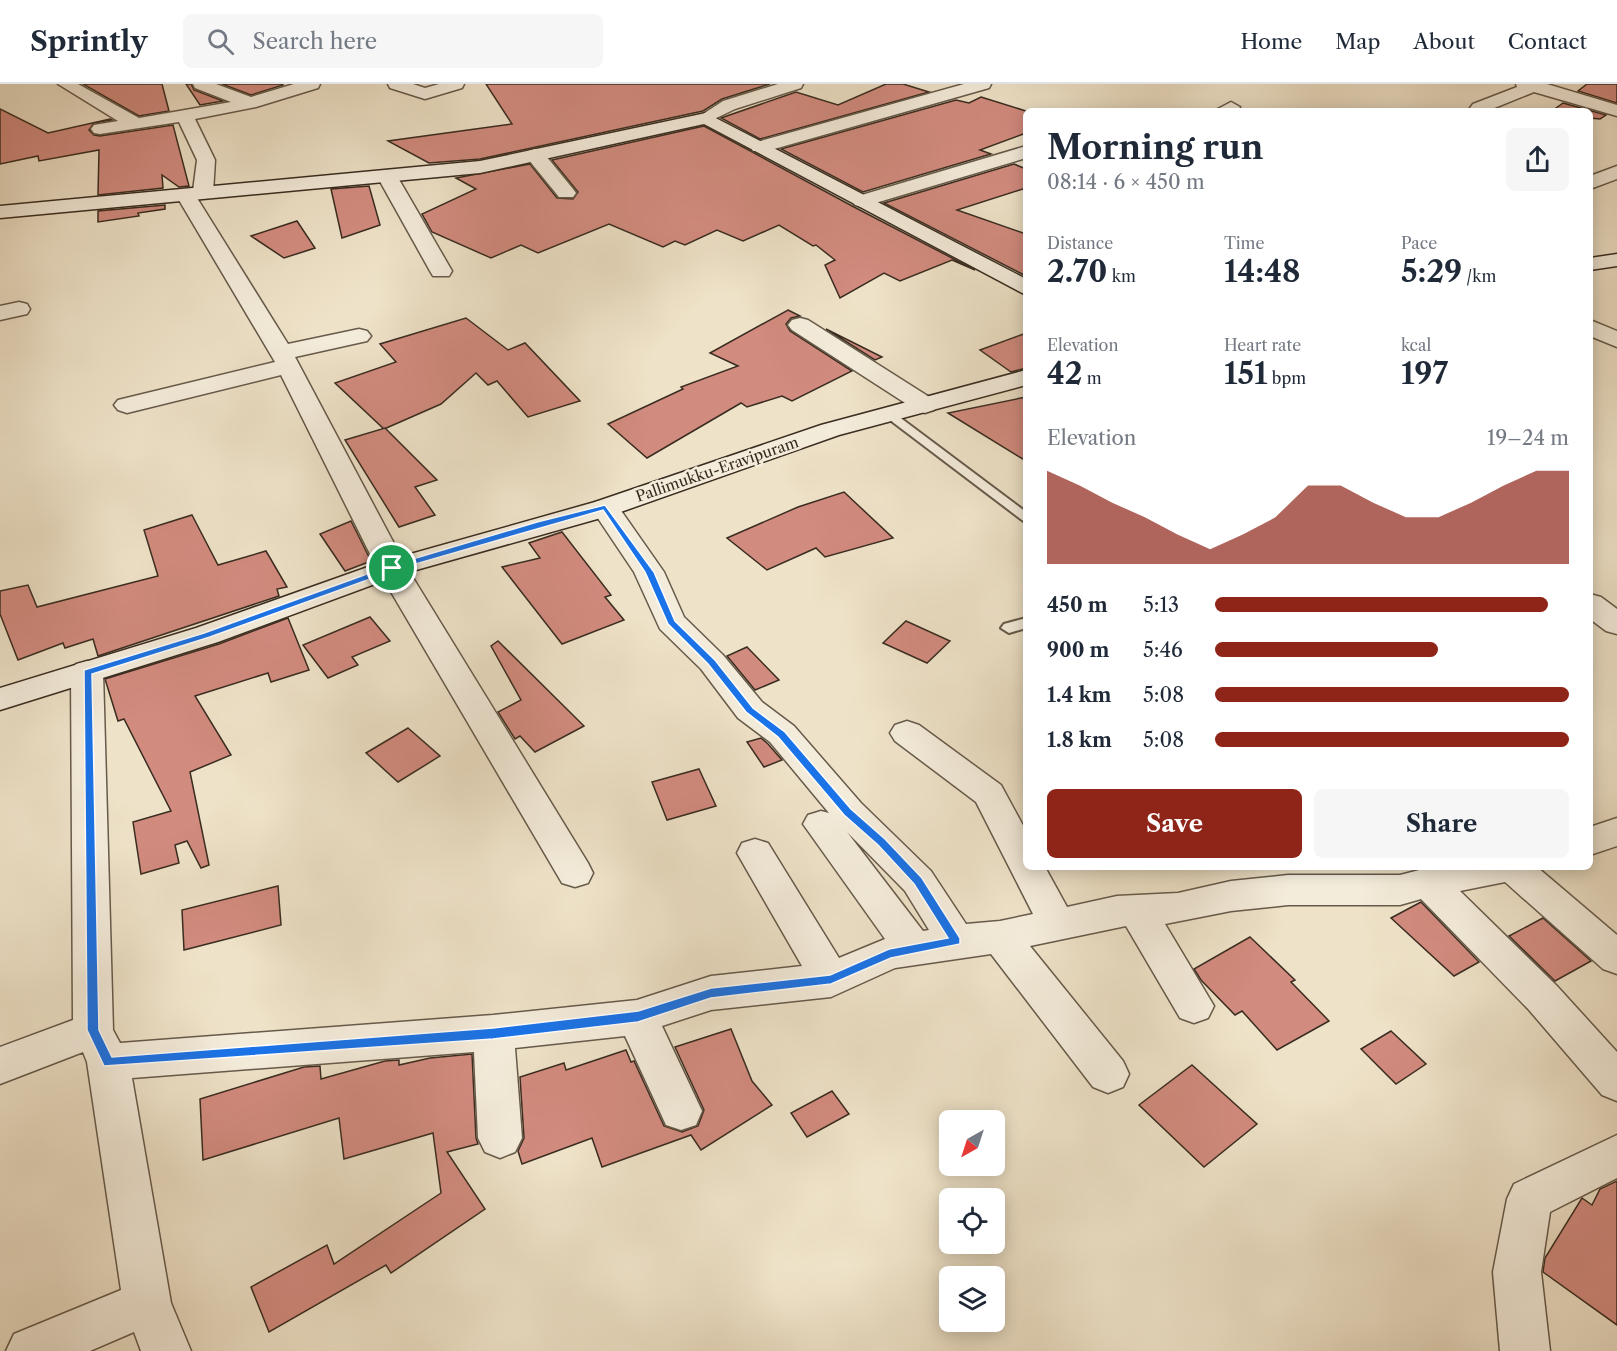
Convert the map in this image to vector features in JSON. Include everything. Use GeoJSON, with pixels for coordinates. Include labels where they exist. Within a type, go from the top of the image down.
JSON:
{"type":"FeatureCollection","features":[{"type":"Feature","properties":{"kind":"street"},"geometry":{"type":"LineString","coordinates":[[66,84],[137,124]]}},
{"type":"Feature","properties":{"kind":"street"},"geometry":{"type":"LineString","coordinates":[[201,84],[250,103]]}},
{"type":"Feature","properties":{"kind":"street"},"geometry":{"type":"LineString","coordinates":[[396,84],[425,94],[456,84]]}},
{"type":"Feature","properties":{"kind":"street"},"geometry":{"type":"LineString","coordinates":[[0,212],[480,167],[706,118],[729,105],[795,84]]}},
{"type":"Feature","properties":{"kind":"street"},"geometry":{"type":"LineString","coordinates":[[760,147],[984,84]]}},
{"type":"Feature","properties":{"kind":"street"},"geometry":{"type":"LineString","coordinates":[[1479,108],[1532,85],[1617,111]]}},
{"type":"Feature","properties":{"kind":"street"},"geometry":{"type":"LineString","coordinates":[[100,129],[250,103],[299,86]]}},
{"type":"Feature","properties":{"kind":"street"},"geometry":{"type":"LineString","coordinates":[[185,116],[206,160],[194,194],[285,360],[392,568],[575,873]]}},
{"type":"Feature","properties":{"kind":"street"},"geometry":{"type":"LineString","coordinates":[[706,118],[1023,286]]}},
{"type":"Feature","properties":{"kind":"street"},"geometry":{"type":"LineString","coordinates":[[862,201],[1023,153]]}},
{"type":"Feature","properties":{"kind":"street"},"geometry":{"type":"LineString","coordinates":[[535,155],[566,193]]}},
{"type":"Feature","properties":{"kind":"street"},"geometry":{"type":"LineString","coordinates":[[997,161],[1016,171]]}},
{"type":"Feature","properties":{"kind":"street"},"geometry":{"type":"LineString","coordinates":[[1593,182],[1617,172]]}},
{"type":"Feature","properties":{"kind":"street"},"geometry":{"type":"LineString","coordinates":[[387,176],[441,271]]}},
{"type":"Feature","properties":{"kind":"street"},"geometry":{"type":"LineString","coordinates":[[1593,264],[1617,260]]}},
{"type":"Feature","properties":{"kind":"street"},"geometry":{"type":"LineString","coordinates":[[800,325],[925,405]]}},
{"type":"Feature","properties":{"kind":"street"},"geometry":{"type":"LineString","coordinates":[[1593,328],[1617,340]]}},
{"type":"Feature","properties":{"kind":"street"},"geometry":{"type":"LineString","coordinates":[[127,405],[285,360],[359,336]]}},
{"type":"Feature","properties":{"kind":"street","name":"Pallimukku-Eravipuram"},"geometry":{"type":"LineString","coordinates":[[0,699],[207,635],[392,568],[605,507],[830,430],[1023,378]]}},
{"type":"Feature","properties":{"kind":"street"},"geometry":{"type":"LineString","coordinates":[[605,507],[649,572],[671,622],[712,662],[750,710],[782,734],[848,812],[881,842],[918,881],[956,941]]}},
{"type":"Feature","properties":{"kind":"street"},"geometry":{"type":"LineString","coordinates":[[1593,606],[1617,624]]}},
{"type":"Feature","properties":{"kind":"street"},"geometry":{"type":"LineString","coordinates":[[87,672],[100,1046],[147,1303],[166,1351]]}},
{"type":"Feature","properties":{"kind":"street"},"geometry":{"type":"LineString","coordinates":[[907,734],[988,794],[1023,860]]}},
{"type":"Feature","properties":{"kind":"street"},"geometry":{"type":"LineString","coordinates":[[821,824],[914,949]]}},
{"type":"Feature","properties":{"kind":"street"},"geometry":{"type":"LineString","coordinates":[[1593,840],[1617,832]]}},
{"type":"Feature","properties":{"kind":"street"},"geometry":{"type":"LineString","coordinates":[[755,852],[831,980]]}},
{"type":"Feature","properties":{"kind":"street"},"geometry":{"type":"LineString","coordinates":[[1028,870],[1058,927]]}},
{"type":"Feature","properties":{"kind":"street"},"geometry":{"type":"LineString","coordinates":[[0,1066],[100,1046],[493,1034],[638,1017],[711,993],[831,980],[889,953],[956,941],[1000,938],[1058,927],[1117,911],[1178,908],[1231,896],[1265,892],[1400,890],[1428,882],[1495,870]]}},
{"type":"Feature","properties":{"kind":"street"},"geometry":{"type":"LineString","coordinates":[[1515,870],[1617,958]]}},
{"type":"Feature","properties":{"kind":"street"},"geometry":{"type":"LineString","coordinates":[[1428,882],[1543,998],[1617,1082]]}},
{"type":"Feature","properties":{"kind":"street"},"geometry":{"type":"LineString","coordinates":[[1137,910],[1194,1006]]}},
{"type":"Feature","properties":{"kind":"street"},"geometry":{"type":"LineString","coordinates":[[1000,938],[1108,1074]]}},
{"type":"Feature","properties":{"kind":"street"},"geometry":{"type":"LineString","coordinates":[[638,1017],[681,1110]]}},
{"type":"Feature","properties":{"kind":"street"},"geometry":{"type":"LineString","coordinates":[[493,1034],[500,1138]]}},
{"type":"Feature","properties":{"kind":"street"},"geometry":{"type":"LineString","coordinates":[[1525,1351],[1517,1272],[1530,1198],[1617,1155]]}},
{"type":"Feature","properties":{"kind":"street"},"geometry":{"type":"LineString","coordinates":[[31,1351],[147,1303]]}},
{"type":"Feature","properties":{"kind":"lane"},"geometry":{"type":"LineString","coordinates":[[890,414],[1023,517]]}},
{"type":"Feature","properties":{"kind":"lane"},"geometry":{"type":"LineString","coordinates":[[1009,628],[1023,624]]}},
{"type":"Feature","properties":{"kind":"building"},"geometry":{"type":"Polygon","coordinates":[[[83,84],[162,84],[169,111],[139,116],[83,84]]]}},
{"type":"Feature","properties":{"kind":"building"},"geometry":{"type":"Polygon","coordinates":[[[186,84],[191,84],[194,90],[223,101],[200,105],[186,84]]]}},
{"type":"Feature","properties":{"kind":"building"},"geometry":{"type":"Polygon","coordinates":[[[222,84],[283,84],[283,85],[251,95],[222,84]]]}},
{"type":"Feature","properties":{"kind":"building"},"geometry":{"type":"Polygon","coordinates":[[[486,84],[770,84],[722,99],[703,111],[480,159],[429,163],[388,141],[512,124],[486,84]]]}},
{"type":"Feature","properties":{"kind":"building"},"geometry":{"type":"Polygon","coordinates":[[[886,84],[903,84],[929,92],[760,139],[721,118],[796,92],[838,105],[886,84]]]}},
{"type":"Feature","properties":{"kind":"building"},"geometry":{"type":"Polygon","coordinates":[[[1587,84],[1617,84],[1617,103],[1578,91],[1587,84]]]}},
{"type":"Feature","properties":{"kind":"building"},"geometry":{"type":"Polygon","coordinates":[[[981,97],[1023,110],[1023,134],[980,150],[991,154],[863,192],[781,149],[956,100],[969,103],[981,97]]]}},
{"type":"Feature","properties":{"kind":"building"},"geometry":{"type":"Polygon","coordinates":[[[1563,103],[1581,108],[1556,108],[1563,103]]]}},
{"type":"Feature","properties":{"kind":"building"},"geometry":{"type":"Polygon","coordinates":[[[0,109],[48,133],[110,119],[112,120],[94,123],[89,130],[94,135],[100,136],[173,125],[189,186],[179,187],[162,175],[163,188],[98,195],[99,150],[39,161],[38,156],[0,164],[0,109]]]}},
{"type":"Feature","properties":{"kind":"building"},"geometry":{"type":"Polygon","coordinates":[[[1593,111],[1606,115],[1600,119],[1593,118],[1593,111]]]}},
{"type":"Feature","properties":{"kind":"building"},"geometry":{"type":"Polygon","coordinates":[[[704,126],[975,270],[952,260],[900,281],[884,273],[840,298],[825,265],[835,260],[816,245],[813,246],[779,225],[743,241],[717,230],[685,245],[675,241],[663,247],[609,224],[538,253],[521,245],[491,258],[432,232],[422,214],[476,189],[456,178],[530,164],[557,198],[573,199],[578,192],[552,160],[704,126]]]}},
{"type":"Feature","properties":{"kind":"building"},"geometry":{"type":"Polygon","coordinates":[[[1014,164],[1023,168],[1023,189],[957,210],[1023,233],[1023,274],[884,203],[1014,164]]]}},
{"type":"Feature","properties":{"kind":"building"},"geometry":{"type":"Polygon","coordinates":[[[369,186],[380,225],[342,238],[331,189],[369,186]]]}},
{"type":"Feature","properties":{"kind":"building"},"geometry":{"type":"Polygon","coordinates":[[[165,205],[165,209],[138,213],[139,216],[98,222],[98,211],[165,205]]]}},
{"type":"Feature","properties":{"kind":"building"},"geometry":{"type":"Polygon","coordinates":[[[297,221],[315,248],[284,258],[251,236],[297,221]]]}},
{"type":"Feature","properties":{"kind":"building"},"geometry":{"type":"Polygon","coordinates":[[[788,310],[800,316],[791,318],[786,324],[790,331],[852,371],[792,401],[782,396],[747,407],[741,403],[647,458],[608,424],[683,389],[681,387],[738,366],[710,353],[788,310]]]}},
{"type":"Feature","properties":{"kind":"building"},"geometry":{"type":"Polygon","coordinates":[[[466,318],[508,350],[525,343],[580,401],[528,417],[497,381],[488,385],[476,373],[441,404],[384,429],[335,383],[396,362],[380,344],[466,318]]]}},
{"type":"Feature","properties":{"kind":"building"},"geometry":{"type":"Polygon","coordinates":[[[826,329],[882,357],[875,360],[826,329]]]}},
{"type":"Feature","properties":{"kind":"building"},"geometry":{"type":"Polygon","coordinates":[[[1023,334],[1023,369],[1011,372],[980,350],[1023,334]]]}},
{"type":"Feature","properties":{"kind":"building"},"geometry":{"type":"Polygon","coordinates":[[[1023,398],[1023,459],[948,413],[1023,398]]]}},
{"type":"Feature","properties":{"kind":"building"},"geometry":{"type":"Polygon","coordinates":[[[385,428],[437,480],[415,487],[435,515],[399,527],[345,440],[385,428]]]}},
{"type":"Feature","properties":{"kind":"building"},"geometry":{"type":"Polygon","coordinates":[[[844,492],[893,538],[825,557],[816,548],[767,570],[727,538],[798,507],[844,492]]]}},
{"type":"Feature","properties":{"kind":"building"},"geometry":{"type":"Polygon","coordinates":[[[192,515],[218,565],[266,551],[287,587],[277,589],[279,596],[98,656],[93,639],[65,648],[63,643],[18,660],[0,614],[0,591],[28,585],[37,607],[158,576],[144,530],[192,515]]]}},
{"type":"Feature","properties":{"kind":"building"},"geometry":{"type":"Polygon","coordinates":[[[351,521],[371,561],[345,571],[320,534],[351,521]]]}},
{"type":"Feature","properties":{"kind":"building"},"geometry":{"type":"Polygon","coordinates":[[[562,532],[611,595],[605,597],[624,620],[562,644],[502,567],[540,558],[529,543],[562,532]]]}},
{"type":"Feature","properties":{"kind":"building"},"geometry":{"type":"Polygon","coordinates":[[[370,617],[390,641],[352,657],[358,665],[328,678],[303,645],[370,617]]]}},
{"type":"Feature","properties":{"kind":"building"},"geometry":{"type":"Polygon","coordinates":[[[288,618],[309,670],[271,682],[268,673],[195,696],[231,755],[190,772],[209,865],[201,868],[187,841],[175,845],[179,863],[141,874],[133,822],[171,811],[124,719],[118,721],[105,679],[219,644],[288,618]]]}},
{"type":"Feature","properties":{"kind":"building"},"geometry":{"type":"Polygon","coordinates":[[[906,621],[950,641],[927,663],[883,643],[906,621]]]}},
{"type":"Feature","properties":{"kind":"building"},"geometry":{"type":"Polygon","coordinates":[[[498,641],[584,726],[535,752],[520,736],[515,739],[498,712],[521,700],[491,646],[498,641]]]}},
{"type":"Feature","properties":{"kind":"building"},"geometry":{"type":"Polygon","coordinates":[[[747,647],[779,680],[755,690],[727,656],[747,647]]]}},
{"type":"Feature","properties":{"kind":"building"},"geometry":{"type":"Polygon","coordinates":[[[408,728],[440,756],[398,782],[366,753],[408,728]]]}},
{"type":"Feature","properties":{"kind":"building"},"geometry":{"type":"Polygon","coordinates":[[[761,738],[782,760],[764,767],[747,742],[761,738]]]}},
{"type":"Feature","properties":{"kind":"building"},"geometry":{"type":"Polygon","coordinates":[[[699,769],[716,806],[667,820],[652,782],[699,769]]]}},
{"type":"Feature","properties":{"kind":"building"},"geometry":{"type":"Polygon","coordinates":[[[278,886],[281,925],[184,950],[182,910],[278,886]]]}},
{"type":"Feature","properties":{"kind":"building"},"geometry":{"type":"Polygon","coordinates":[[[1421,902],[1479,962],[1454,976],[1391,918],[1421,902]]]}},
{"type":"Feature","properties":{"kind":"building"},"geometry":{"type":"Polygon","coordinates":[[[1543,918],[1591,961],[1555,981],[1509,936],[1543,918]]]}},
{"type":"Feature","properties":{"kind":"building"},"geometry":{"type":"Polygon","coordinates":[[[1250,937],[1295,980],[1291,982],[1329,1021],[1277,1050],[1242,1011],[1235,1015],[1201,980],[1194,969],[1250,937]]]}},
{"type":"Feature","properties":{"kind":"building"},"geometry":{"type":"Polygon","coordinates":[[[731,1029],[752,1081],[772,1105],[701,1150],[691,1135],[602,1167],[592,1138],[522,1164],[518,1151],[524,1138],[520,1077],[564,1063],[566,1070],[626,1050],[631,1062],[634,1061],[664,1126],[682,1132],[698,1126],[704,1110],[675,1047],[731,1029]]]}},
{"type":"Feature","properties":{"kind":"building"},"geometry":{"type":"Polygon","coordinates":[[[1391,1031],[1426,1064],[1396,1084],[1361,1049],[1391,1031]]]}},
{"type":"Feature","properties":{"kind":"building"},"geometry":{"type":"Polygon","coordinates":[[[472,1054],[478,1144],[447,1152],[485,1209],[391,1273],[386,1265],[269,1332],[251,1287],[327,1245],[334,1264],[441,1193],[433,1133],[344,1159],[339,1118],[203,1160],[200,1099],[304,1067],[320,1066],[321,1079],[385,1061],[399,1060],[399,1065],[430,1058],[472,1054]]]}},
{"type":"Feature","properties":{"kind":"building"},"geometry":{"type":"Polygon","coordinates":[[[1192,1065],[1257,1124],[1204,1167],[1139,1105],[1192,1065]]]}},
{"type":"Feature","properties":{"kind":"building"},"geometry":{"type":"Polygon","coordinates":[[[832,1091],[849,1114],[807,1137],[791,1113],[832,1091]]]}},
{"type":"Feature","properties":{"kind":"building"},"geometry":{"type":"Polygon","coordinates":[[[1617,1181],[1617,1325],[1543,1272],[1545,1258],[1582,1198],[1592,1205],[1600,1189],[1617,1181]]]}},
{"type":"Feature","properties":{"kind":"route"},"geometry":{"type":"LineString","coordinates":[[605,507],[649,572],[671,622],[712,662],[750,710],[782,734],[848,812],[881,842],[918,881],[956,941],[889,953],[831,980],[711,993],[638,1017],[493,1034],[108,1062],[93,1030],[87,672],[207,635],[392,568],[605,507]]}}]}
